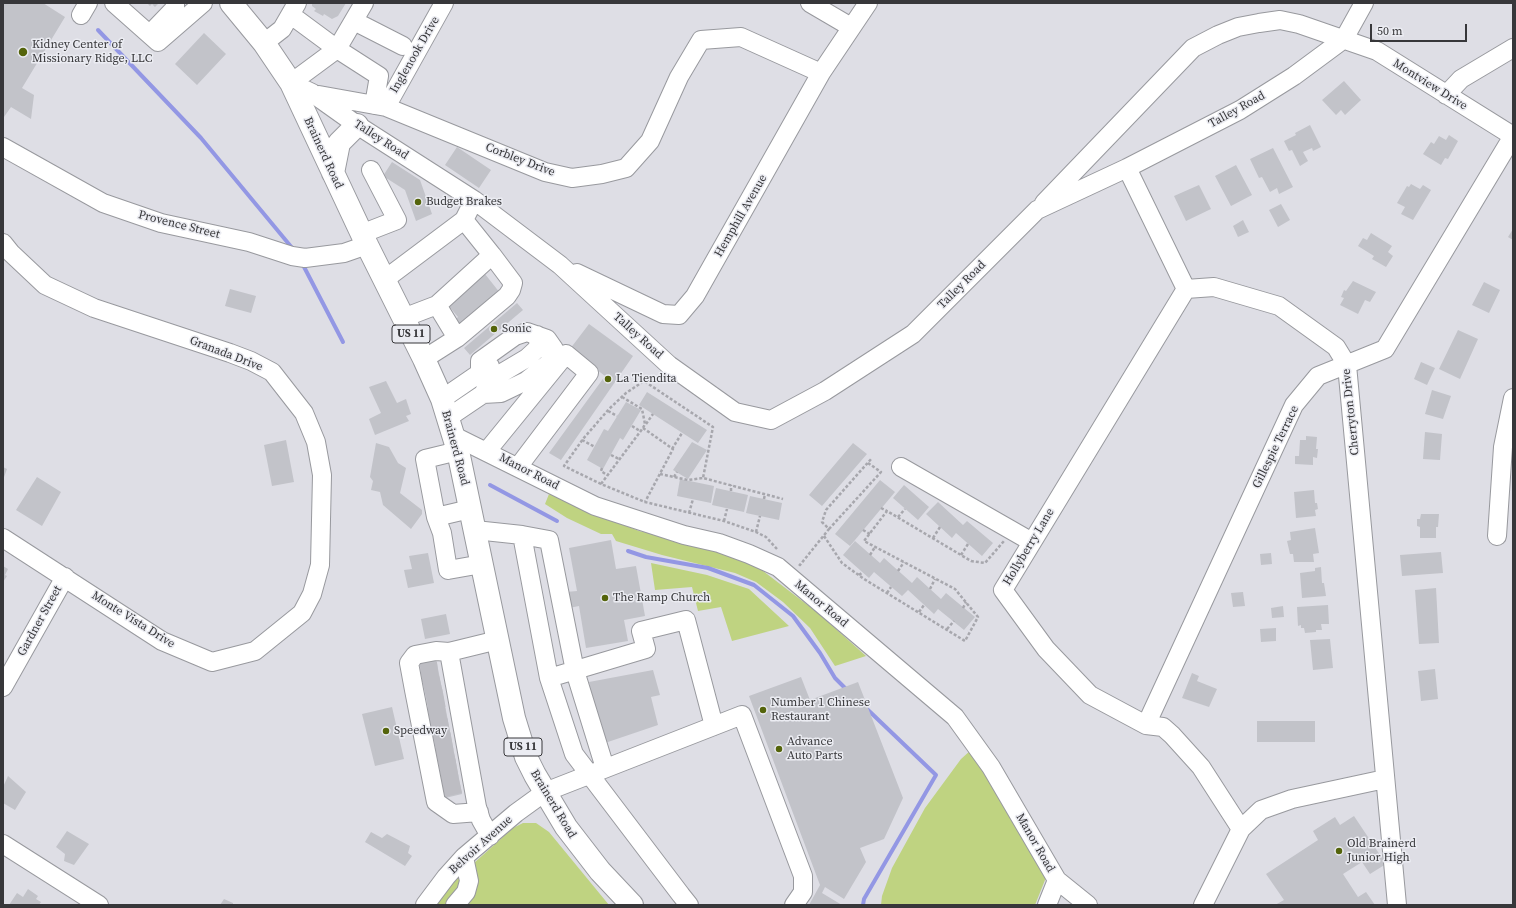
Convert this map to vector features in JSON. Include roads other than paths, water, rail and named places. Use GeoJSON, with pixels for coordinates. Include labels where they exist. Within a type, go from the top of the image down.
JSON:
{"type":"FeatureCollection","features":[{"type":"Feature","properties":{"kind":"main road","name":"Brainerd Road"},"geometry":{"type":"LineString","coordinates":[[231,3],[264,43],[291,83],[332,173],[424,359],[451,426],[514,718],[519,738],[532,769],[555,810],[577,842],[632,905]]}},
{"type":"Feature","properties":{"kind":"main road"},"geometry":{"type":"LineString","coordinates":[[332,173],[339,143],[357,125]]}},
{"type":"Feature","properties":{"kind":"street"},"geometry":{"type":"LineString","coordinates":[[114,3],[158,42],[203,3]]}},
{"type":"Feature","properties":{"kind":"street"},"geometry":{"type":"LineString","coordinates":[[150,34],[175,8],[175,3]]}},
{"type":"Feature","properties":{"kind":"street"},"geometry":{"type":"LineString","coordinates":[[291,83],[337,49],[364,3]]}},
{"type":"Feature","properties":{"kind":"street","name":"Inglenook Drive"},"geometry":{"type":"LineString","coordinates":[[380,106],[444,3]]}},
{"type":"Feature","properties":{"kind":"street"},"geometry":{"type":"LineString","coordinates":[[810,3],[851,27]]}},
{"type":"Feature","properties":{"kind":"street","name":"Hemphill Avenue"},"geometry":{"type":"LineString","coordinates":[[560,264],[663,314],[679,315],[695,296],[822,73],[868,3]]}},
{"type":"Feature","properties":{"kind":"street","name":"Talley Road"},"geometry":{"type":"LineString","coordinates":[[1037,210],[1128,168],[1240,110],[1294,76],[1344,39],[1364,3]]}},
{"type":"Feature","properties":{"kind":"street"},"geometry":{"type":"LineString","coordinates":[[264,43],[282,29],[294,9],[337,49],[379,76],[380,106]]}},
{"type":"Feature","properties":{"kind":"street","name":"Talley Road"},"geometry":{"type":"LineString","coordinates":[[291,83],[312,93],[357,125],[474,200],[560,264],[669,365],[734,412],[771,420],[825,391],[913,334],[1037,210],[1192,48],[1238,27],[1280,20],[1299,24],[1344,39]]}},
{"type":"Feature","properties":{"kind":"street"},"geometry":{"type":"LineString","coordinates":[[354,21],[403,46]]}},
{"type":"Feature","properties":{"kind":"street","name":"Corbley Drive"},"geometry":{"type":"LineString","coordinates":[[312,93],[380,106],[545,172],[572,178],[602,174],[626,168],[650,141],[679,77],[701,40],[741,37],[822,73]]}},
{"type":"Feature","properties":{"kind":"street","name":"Montview Drive"},"geometry":{"type":"LineString","coordinates":[[1344,39],[1376,51],[1513,136]]}},
{"type":"Feature","properties":{"kind":"street"},"geometry":{"type":"LineString","coordinates":[[1446,95],[1461,79],[1513,48]]}},
{"type":"Feature","properties":{"kind":"street","name":"Gillespie Terrace"},"geometry":{"type":"LineString","coordinates":[[1146,725],[1294,406],[1318,376],[1385,349],[1513,136]]}},
{"type":"Feature","properties":{"kind":"street","name":"Provence Street"},"geometry":{"type":"LineString","coordinates":[[3,147],[103,203],[161,223],[249,242],[299,257],[344,253],[364,239],[397,220],[371,170]]}},
{"type":"Feature","properties":{"kind":"street"},"geometry":{"type":"LineString","coordinates":[[1128,168],[1186,289]]}},
{"type":"Feature","properties":{"kind":"street"},"geometry":{"type":"LineString","coordinates":[[384,280],[464,220],[474,200]]}},
{"type":"Feature","properties":{"kind":"street"},"geometry":{"type":"LineString","coordinates":[[424,359],[457,338],[507,296],[511,290],[513,283],[464,220]]}},
{"type":"Feature","properties":{"kind":"street","name":"Granada Drive"},"geometry":{"type":"LineString","coordinates":[[3,243],[11,254],[45,285],[94,308],[230,353],[251,361],[272,372],[304,413],[316,442],[322,475],[320,565],[312,594],[302,613],[289,624]]}},
{"type":"Feature","properties":{"kind":"street"},"geometry":{"type":"LineString","coordinates":[[403,318],[437,304],[492,255]]}},
{"type":"Feature","properties":{"kind":"street","name":"Cherryton Drive"},"geometry":{"type":"LineString","coordinates":[[1186,289],[1214,287],[1279,306],[1336,347],[1347,365],[1397,905]]}},
{"type":"Feature","properties":{"kind":"street","name":"Hollyberry Lane"},"geometry":{"type":"LineString","coordinates":[[1186,289],[1003,590],[1046,648],[1090,695],[1146,725],[1164,727],[1172,735],[1201,767],[1241,829]]}},
{"type":"Feature","properties":{"kind":"street"},"geometry":{"type":"LineString","coordinates":[[437,304],[457,338]]}},
{"type":"Feature","properties":{"kind":"street"},"geometry":{"type":"LineString","coordinates":[[451,426],[480,373],[537,335],[539,347],[527,358],[490,380],[483,394],[451,426],[425,459],[436,517],[442,533],[448,570],[482,564]]}},
{"type":"Feature","properties":{"kind":"street"},"geometry":{"type":"LineString","coordinates":[[487,451],[566,354],[589,372],[518,467]]}},
{"type":"Feature","properties":{"kind":"street"},"geometry":{"type":"LineString","coordinates":[[1497,536],[1503,447],[1513,398]]}},
{"type":"Feature","properties":{"kind":"street","name":"Manor Road"},"geometry":{"type":"LineString","coordinates":[[451,426],[487,451],[596,506],[684,535],[719,543],[778,567],[955,717],[991,767],[1057,880],[1088,905]]}},
{"type":"Feature","properties":{"kind":"street"},"geometry":{"type":"LineString","coordinates":[[901,467],[1032,542]]}},
{"type":"Feature","properties":{"kind":"street"},"geometry":{"type":"LineString","coordinates":[[436,517],[472,520],[522,535],[549,540],[575,671],[598,772]]}},
{"type":"Feature","properties":{"kind":"street"},"geometry":{"type":"LineString","coordinates":[[522,535],[549,678],[574,754],[598,772],[680,895],[689,905]]}},
{"type":"Feature","properties":{"kind":"street","name":"Monte Vista Drive"},"geometry":{"type":"LineString","coordinates":[[3,538],[162,641],[212,662],[255,651],[289,624]]}},
{"type":"Feature","properties":{"kind":"street","name":"Gardner Street"},"geometry":{"type":"LineString","coordinates":[[3,687],[65,577]]}},
{"type":"Feature","properties":{"kind":"street"},"geometry":{"type":"LineString","coordinates":[[549,678],[646,649],[641,631],[686,620],[714,726]]}},
{"type":"Feature","properties":{"kind":"street"},"geometry":{"type":"LineString","coordinates":[[479,812],[453,814],[436,802],[442,726],[498,640]]}},
{"type":"Feature","properties":{"kind":"street","name":"Belvoir Avenue"},"geometry":{"type":"LineString","coordinates":[[425,905],[464,856],[516,813],[545,792],[742,716],[803,876],[803,892],[794,905]]}},
{"type":"Feature","properties":{"kind":"street"},"geometry":{"type":"LineString","coordinates":[[442,726],[479,812],[481,820],[490,836]]}},
{"type":"Feature","properties":{"kind":"street"},"geometry":{"type":"LineString","coordinates":[[1203,905],[1241,829],[1260,810],[1292,799],[1385,779]]}},
{"type":"Feature","properties":{"kind":"street"},"geometry":{"type":"LineString","coordinates":[[3,844],[100,905]]}},
{"type":"Feature","properties":{"kind":"street"},"geometry":{"type":"LineString","coordinates":[[455,905],[466,892],[469,881],[464,856]]}},
{"type":"Feature","properties":{"kind":"street"},"geometry":{"type":"LineString","coordinates":[[1047,905],[1057,880]]}},
{"type":"Feature","properties":{"kind":"waterway"},"geometry":{"type":"LineString","coordinates":[[98,30],[201,138],[293,249]]}},
{"type":"Feature","properties":{"kind":"waterway"},"geometry":{"type":"LineString","coordinates":[[302,263],[343,342]]}},
{"type":"Feature","properties":{"kind":"waterway"},"geometry":{"type":"LineString","coordinates":[[490,485],[557,521]]}},
{"type":"Feature","properties":{"kind":"waterway"},"geometry":{"type":"LineString","coordinates":[[628,551],[646,557],[708,568],[754,585],[793,616],[820,653],[835,678],[847,690]]}},
{"type":"Feature","properties":{"kind":"waterway"},"geometry":{"type":"LineString","coordinates":[[863,905],[864,899],[936,775],[867,709]]}},
{"type":"Feature","properties":{"kind":"tunnel"},"geometry":{"type":"LineString","coordinates":[[421,673],[438,671]]}},
{"type":"Feature","properties":{"kind":"tunnel"},"geometry":{"type":"LineString","coordinates":[[424,688],[441,684]]}},
{"type":"Feature","properties":{"kind":"tunnel"},"geometry":{"type":"LineString","coordinates":[[427,701],[444,698]]}},
{"type":"Feature","properties":{"kind":"tunnel"},"geometry":{"type":"LineString","coordinates":[[429,716],[446,713]]}},
{"type":"Feature","properties":{"kind":"tunnel"},"geometry":{"type":"LineString","coordinates":[[432,730],[449,727]]}},
{"type":"Feature","properties":{"kind":"tunnel"},"geometry":{"type":"LineString","coordinates":[[435,744],[452,741]]}},
{"type":"Feature","properties":{"kind":"tunnel"},"geometry":{"type":"LineString","coordinates":[[437,757],[454,753]]}},
{"type":"Feature","properties":{"kind":"tunnel"},"geometry":{"type":"LineString","coordinates":[[440,771],[457,768]]}},
{"type":"Feature","properties":{"kind":"tunnel"},"geometry":{"type":"LineString","coordinates":[[443,788],[460,784]]}},
{"type":"Feature","properties":{"kind":"place","name":"Kidney Center of Missionary Ridge, LLC"},"geometry":{"type":"Point","coordinates":[23,52]}},
{"type":"Feature","properties":{"kind":"place","name":"Budget Brakes"},"geometry":{"type":"Point","coordinates":[418,202]}},
{"type":"Feature","properties":{"kind":"place","name":"Sonic"},"geometry":{"type":"Point","coordinates":[494,329]}},
{"type":"Feature","properties":{"kind":"place","name":"La Tiendita"},"geometry":{"type":"Point","coordinates":[608,379]}},
{"type":"Feature","properties":{"kind":"place","name":"The Ramp Church"},"geometry":{"type":"Point","coordinates":[605,598]}},
{"type":"Feature","properties":{"kind":"place","name":"Number 1 Chinese Restaurant"},"geometry":{"type":"Point","coordinates":[763,710]}},
{"type":"Feature","properties":{"kind":"place","name":"Speedway"},"geometry":{"type":"Point","coordinates":[386,731]}},
{"type":"Feature","properties":{"kind":"place","name":"Advance Auto Parts"},"geometry":{"type":"Point","coordinates":[779,749]}},
{"type":"Feature","properties":{"kind":"place","name":"Old Brainerd Junior High"},"geometry":{"type":"Point","coordinates":[1339,851]}}]}
